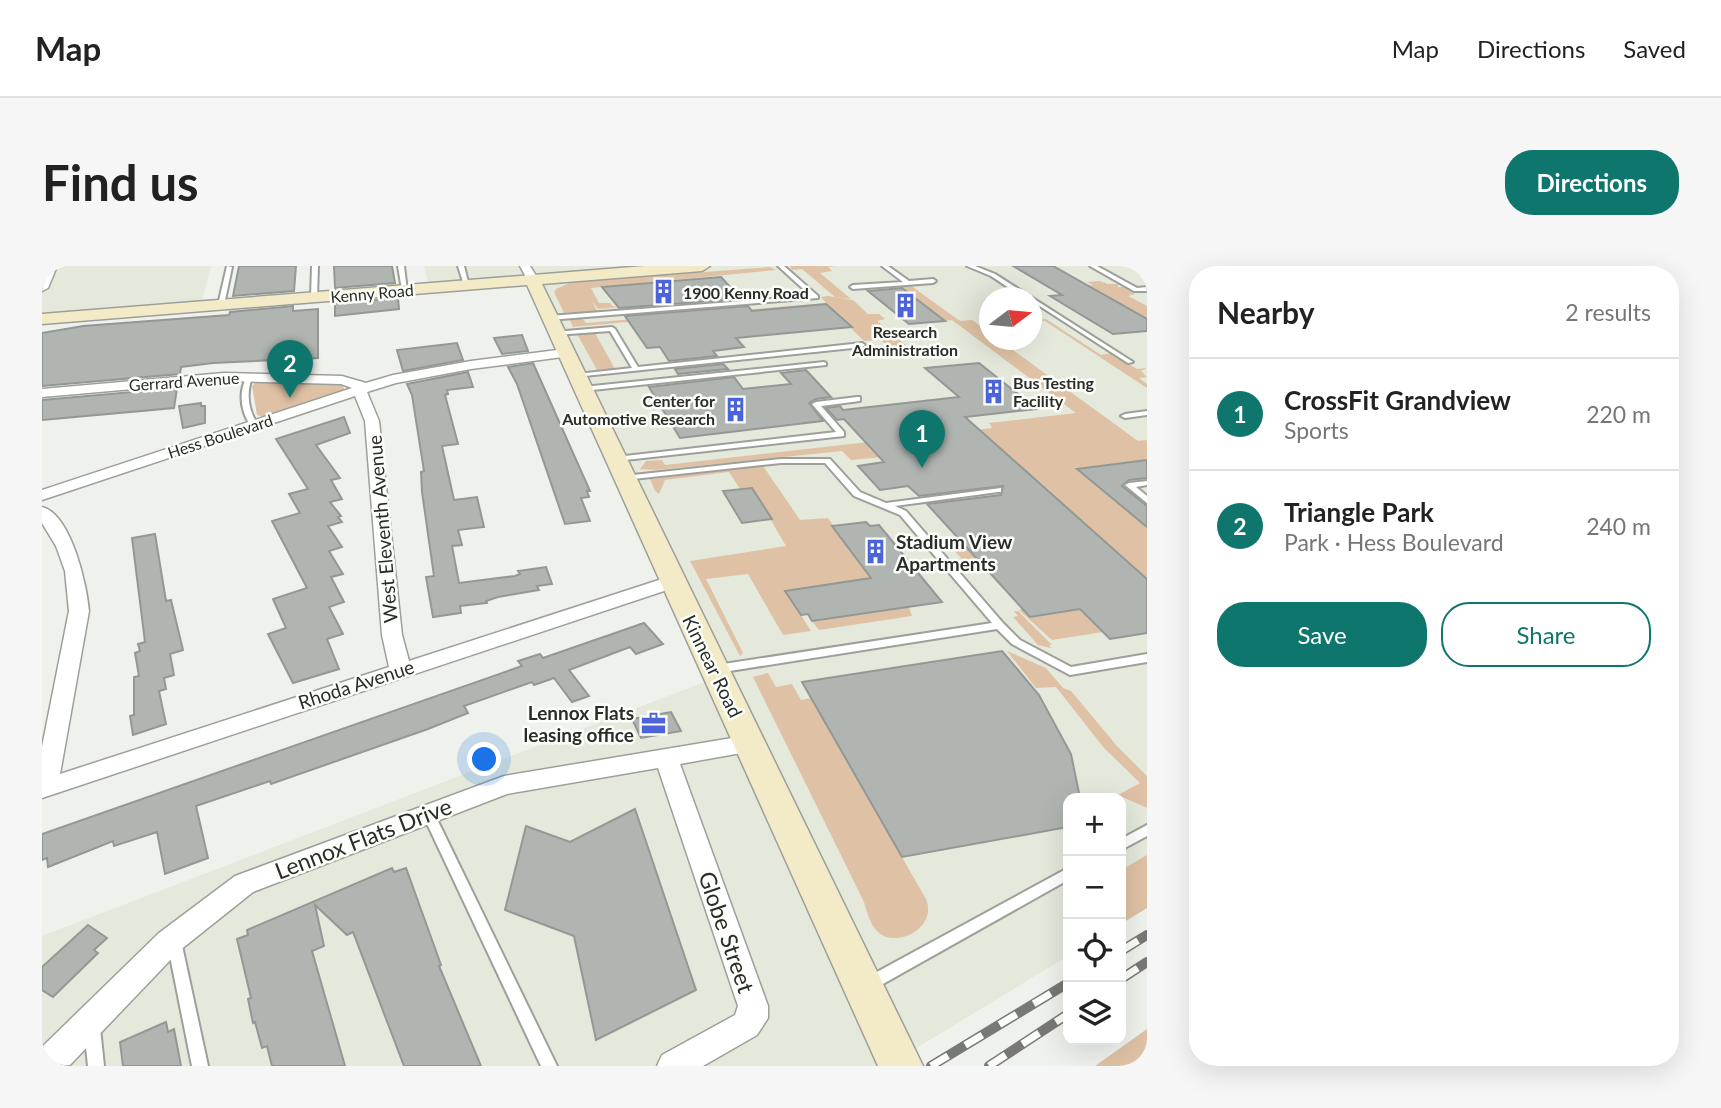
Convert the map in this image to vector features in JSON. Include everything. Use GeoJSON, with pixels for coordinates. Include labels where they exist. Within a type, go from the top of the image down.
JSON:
{"type":"FeatureCollection","features":[{"type":"Feature","properties":{"kind":"street"},"geometry":{"type":"LineString","coordinates":[[42,288],[52,266]]}},
{"type":"Feature","properties":{"kind":"street","name":"Kenny Road"},"geometry":{"type":"LineString","coordinates":[[42,319],[467,285],[529,273],[702,266]]}},
{"type":"Feature","properties":{"kind":"street","name":"Kinnear Road"},"geometry":{"type":"LineString","coordinates":[[529,273],[901,1066]]}},
{"type":"Feature","properties":{"kind":"street","name":"Hess Boulevard"},"geometry":{"type":"LineString","coordinates":[[42,495],[363,389],[450,368],[557,335]]}},
{"type":"Feature","properties":{"kind":"street","name":"Gerrard Avenue"},"geometry":{"type":"LineString","coordinates":[[42,393],[249,377],[342,380],[363,389]]}},
{"type":"Feature","properties":{"kind":"street","name":"West Eleventh Avenue"},"geometry":{"type":"LineString","coordinates":[[363,389],[372,421],[392,635],[400,669]]}},
{"type":"Feature","properties":{"kind":"street"},"geometry":{"type":"LineString","coordinates":[[42,512],[71,558],[79,584],[79,611],[44,788]]}},
{"type":"Feature","properties":{"kind":"street","name":"Rhoda Avenue"},"geometry":{"type":"LineString","coordinates":[[44,788],[400,669],[672,582]]}},
{"type":"Feature","properties":{"kind":"street","name":"Lennox Flats Drive"},"geometry":{"type":"LineString","coordinates":[[42,1066],[91,1022],[174,938],[215,901],[243,884],[504,785],[750,744]]}},
{"type":"Feature","properties":{"kind":"street","name":"Globe Street"},"geometry":{"type":"LineString","coordinates":[[666,758],[753,1006],[753,1018],[747,1025],[673,1066]]}},
{"type":"Feature","properties":{"kind":"lane"},"geometry":{"type":"LineString","coordinates":[[314,297],[315,266]]}},
{"type":"Feature","properties":{"kind":"lane"},"geometry":{"type":"LineString","coordinates":[[401,266],[405,290]]}},
{"type":"Feature","properties":{"kind":"lane"},"geometry":{"type":"LineString","coordinates":[[461,266],[467,285]]}},
{"type":"Feature","properties":{"kind":"lane"},"geometry":{"type":"LineString","coordinates":[[557,335],[816,297],[781,266]]}},
{"type":"Feature","properties":{"kind":"lane"},"geometry":{"type":"LineString","coordinates":[[886,266],[908,283]]}},
{"type":"Feature","properties":{"kind":"lane"},"geometry":{"type":"LineString","coordinates":[[970,266],[993,275],[1012,287]]}},
{"type":"Feature","properties":{"kind":"lane"},"geometry":{"type":"LineString","coordinates":[[1093,266],[1136,290],[1147,289]]}},
{"type":"Feature","properties":{"kind":"lane"},"geometry":{"type":"LineString","coordinates":[[221,305],[229,267]]}},
{"type":"Feature","properties":{"kind":"lane"},"geometry":{"type":"LineString","coordinates":[[853,287],[933,281]]}},
{"type":"Feature","properties":{"kind":"lane"},"geometry":{"type":"LineString","coordinates":[[1042,306],[1130,362]]}},
{"type":"Feature","properties":{"kind":"lane"},"geometry":{"type":"LineString","coordinates":[[557,335],[612,329],[636,369]]}},
{"type":"Feature","properties":{"kind":"lane"},"geometry":{"type":"LineString","coordinates":[[580,383],[636,369],[862,345]]}},
{"type":"Feature","properties":{"kind":"lane"},"geometry":{"type":"LineString","coordinates":[[580,383],[824,363]]}},
{"type":"Feature","properties":{"kind":"lane"},"geometry":{"type":"LineString","coordinates":[[249,377],[245,384],[245,401],[249,419],[254,425]]}},
{"type":"Feature","properties":{"kind":"lane"},"geometry":{"type":"LineString","coordinates":[[620,468],[841,434],[816,404],[857,399]]}},
{"type":"Feature","properties":{"kind":"lane"},"geometry":{"type":"LineString","coordinates":[[1125,415],[1147,413]]}},
{"type":"Feature","properties":{"kind":"lane"},"geometry":{"type":"LineString","coordinates":[[620,468],[827,461],[857,495],[903,513],[1016,642],[1070,671],[1147,658]]}},
{"type":"Feature","properties":{"kind":"lane"},"geometry":{"type":"LineString","coordinates":[[1147,483],[1129,485],[1147,500]]}},
{"type":"Feature","properties":{"kind":"lane"},"geometry":{"type":"LineString","coordinates":[[887,505],[998,490]]}},
{"type":"Feature","properties":{"kind":"lane"},"geometry":{"type":"LineString","coordinates":[[715,669],[999,625]]}},
{"type":"Feature","properties":{"kind":"lane"},"geometry":{"type":"LineString","coordinates":[[428,813],[549,1066]]}},
{"type":"Feature","properties":{"kind":"lane"},"geometry":{"type":"LineString","coordinates":[[1126,842],[1147,830]]}},
{"type":"Feature","properties":{"kind":"lane"},"geometry":{"type":"LineString","coordinates":[[864,987],[1063,877]]}},
{"type":"Feature","properties":{"kind":"lane"},"geometry":{"type":"LineString","coordinates":[[174,938],[200,1066]]}},
{"type":"Feature","properties":{"kind":"lane"},"geometry":{"type":"LineString","coordinates":[[91,1022],[96,1066]]}},
{"type":"Feature","properties":{"kind":"shaded area"},"geometry":{"type":"Polygon","coordinates":[[[42,266],[211,266],[201,305],[42,318],[42,266]]]}},
{"type":"Feature","properties":{"kind":"shaded area"},"geometry":{"type":"Polygon","coordinates":[[[424,266],[1147,266],[1147,908],[1126,921],[1126,793],[1063,793],[1063,959],[887,1066],[42,1066],[42,936],[720,676],[534,279],[429,287],[424,266]]]}},
{"type":"Feature","properties":{"kind":"shaded area"},"geometry":{"type":"Polygon","coordinates":[[[790,266],[836,266],[828,267],[832,271],[820,273],[851,299],[835,297],[802,269],[792,270],[790,266]]]}},
{"type":"Feature","properties":{"kind":"shaded area"},"geometry":{"type":"Polygon","coordinates":[[[770,267],[776,270],[591,288],[599,303],[620,307],[598,309],[592,301],[597,311],[564,313],[554,292],[572,282],[770,267]]]}},
{"type":"Feature","properties":{"kind":"shaded area"},"geometry":{"type":"Polygon","coordinates":[[[1087,282],[1118,284],[1118,287],[1135,294],[1128,296],[1147,306],[1147,318],[1088,286],[1093,285],[1087,282]]]}},
{"type":"Feature","properties":{"kind":"shaded area"},"geometry":{"type":"Polygon","coordinates":[[[910,285],[960,321],[972,320],[979,325],[979,340],[952,320],[945,321],[898,286],[910,285]]]}},
{"type":"Feature","properties":{"kind":"shaded area"},"geometry":{"type":"Polygon","coordinates":[[[821,297],[853,300],[868,314],[879,314],[885,319],[877,321],[908,347],[891,349],[881,340],[864,341],[826,304],[573,327],[569,318],[582,318],[586,323],[826,303],[821,297]]]}},
{"type":"Feature","properties":{"kind":"shaded area"},"geometry":{"type":"Polygon","coordinates":[[[1046,319],[1101,355],[1112,353],[1137,369],[1147,368],[1141,371],[1147,377],[1139,378],[1147,384],[1147,388],[1042,321],[1046,319]]]}},
{"type":"Feature","properties":{"kind":"shaded area"},"geometry":{"type":"Polygon","coordinates":[[[595,333],[615,369],[597,370],[577,334],[595,333]]]}},
{"type":"Feature","properties":{"kind":"shaded area"},"geometry":{"type":"Polygon","coordinates":[[[992,350],[1013,350],[1138,441],[1147,440],[1147,460],[1079,469],[1147,527],[1147,579],[987,437],[918,445],[882,457],[851,460],[842,451],[656,470],[640,469],[646,461],[662,460],[665,465],[992,428],[989,423],[1076,413],[992,350]]]}},
{"type":"Feature","properties":{"kind":"shaded area"},"geometry":{"type":"Polygon","coordinates":[[[257,381],[341,384],[344,388],[343,391],[264,417],[257,415],[252,386],[257,381]]]}},
{"type":"Feature","properties":{"kind":"shaded area"},"geometry":{"type":"Polygon","coordinates":[[[763,466],[800,520],[828,518],[871,578],[786,591],[811,631],[783,635],[748,574],[706,579],[743,653],[740,656],[690,561],[786,546],[752,488],[740,489],[729,472],[665,480],[659,494],[650,479],[763,466]]]}},
{"type":"Feature","properties":{"kind":"shaded area"},"geometry":{"type":"Polygon","coordinates":[[[958,538],[987,571],[974,573],[946,541],[958,538]]]}},
{"type":"Feature","properties":{"kind":"shaded area"},"geometry":{"type":"Polygon","coordinates":[[[909,607],[912,616],[819,630],[812,621],[909,607]]]}},
{"type":"Feature","properties":{"kind":"shaded area"},"geometry":{"type":"Polygon","coordinates":[[[1022,609],[1030,617],[1080,609],[1103,632],[1052,640],[1019,610],[1022,609]]]}},
{"type":"Feature","properties":{"kind":"shaded area"},"geometry":{"type":"Polygon","coordinates":[[[1014,611],[1018,611],[1052,645],[1049,645],[1051,648],[1038,645],[1013,617],[1018,616],[1014,611]]]}},
{"type":"Feature","properties":{"kind":"shaded area"},"geometry":{"type":"Polygon","coordinates":[[[1007,651],[1046,668],[1063,688],[1071,691],[1117,746],[1147,776],[1147,808],[1126,799],[1126,793],[1122,793],[1140,783],[1104,748],[1056,687],[1036,688],[1007,651]]]}},
{"type":"Feature","properties":{"kind":"shaded area"},"geometry":{"type":"Polygon","coordinates":[[[768,673],[776,687],[792,684],[801,700],[811,698],[926,899],[926,919],[913,933],[904,937],[886,937],[873,926],[864,902],[753,677],[768,673]]]}},
{"type":"Feature","properties":{"kind":"shaded area"},"geometry":{"type":"Polygon","coordinates":[[[1147,855],[1147,908],[1126,921],[1126,919],[1126,867],[1147,855]]]}},
{"type":"Feature","properties":{"kind":"shaded area"},"geometry":{"type":"Polygon","coordinates":[[[1147,1029],[1147,1053],[1129,1066],[1095,1066],[1126,1045],[1147,1029]]]}},
{"type":"Feature","properties":{"kind":"building"},"geometry":{"type":"Polygon","coordinates":[[[239,266],[296,266],[294,291],[233,296],[239,266]]]}},
{"type":"Feature","properties":{"kind":"building"},"geometry":{"type":"Polygon","coordinates":[[[334,266],[392,266],[395,283],[335,288],[334,266]]]}},
{"type":"Feature","properties":{"kind":"building"},"geometry":{"type":"Polygon","coordinates":[[[1013,266],[1053,266],[1147,319],[1147,331],[1113,334],[1050,296],[1062,295],[1013,266]]]}},
{"type":"Feature","properties":{"kind":"building","name":"1900 Kenny Road"},"geometry":{"type":"Polygon","coordinates":[[[721,277],[741,299],[619,308],[602,287],[721,277]]]}},
{"type":"Feature","properties":{"kind":"building","name":"Research Administration"},"geometry":{"type":"Polygon","coordinates":[[[902,288],[945,321],[909,324],[868,291],[902,288]]]}},
{"type":"Feature","properties":{"kind":"building"},"geometry":{"type":"Polygon","coordinates":[[[398,298],[399,309],[335,316],[335,303],[398,298]]]}},
{"type":"Feature","properties":{"kind":"building"},"geometry":{"type":"Polygon","coordinates":[[[826,304],[852,327],[736,338],[744,347],[713,351],[717,356],[669,361],[660,347],[647,348],[625,316],[748,306],[752,311],[826,304]]]}},
{"type":"Feature","properties":{"kind":"building"},"geometry":{"type":"Polygon","coordinates":[[[293,306],[293,311],[318,309],[318,358],[213,363],[181,367],[180,374],[42,386],[42,333],[83,326],[229,315],[230,312],[293,306]]]}},
{"type":"Feature","properties":{"kind":"building"},"geometry":{"type":"Polygon","coordinates":[[[522,335],[528,351],[502,354],[494,338],[522,335]]]}},
{"type":"Feature","properties":{"kind":"building"},"geometry":{"type":"Polygon","coordinates":[[[457,343],[463,360],[403,371],[397,350],[457,343]]]}},
{"type":"Feature","properties":{"kind":"building"},"geometry":{"type":"Polygon","coordinates":[[[533,363],[590,491],[587,491],[589,497],[581,498],[590,521],[565,524],[517,384],[508,367],[533,363]]]}},
{"type":"Feature","properties":{"kind":"building"},"geometry":{"type":"Polygon","coordinates":[[[979,363],[1037,409],[965,417],[1147,579],[1147,633],[1110,639],[1080,609],[1030,617],[927,504],[1001,495],[1003,486],[919,496],[908,486],[880,490],[858,466],[884,462],[844,419],[837,420],[826,408],[840,406],[843,410],[959,397],[925,368],[979,363]]]}},
{"type":"Feature","properties":{"kind":"building"},"geometry":{"type":"Polygon","coordinates":[[[723,364],[728,369],[678,374],[675,369],[723,364]]]}},
{"type":"Feature","properties":{"kind":"building","name":"Center for Automotive Research"},"geometry":{"type":"Polygon","coordinates":[[[806,370],[831,397],[809,403],[823,421],[680,438],[649,387],[734,377],[743,389],[791,384],[781,373],[806,370]]]}},
{"type":"Feature","properties":{"kind":"building"},"geometry":{"type":"Polygon","coordinates":[[[468,372],[473,387],[447,390],[448,394],[445,395],[458,444],[442,446],[454,500],[477,497],[484,527],[458,530],[462,545],[452,546],[459,583],[515,576],[520,574],[518,571],[546,567],[552,584],[537,586],[539,590],[498,597],[486,601],[487,603],[460,606],[461,613],[433,617],[426,577],[434,576],[422,492],[421,472],[424,471],[412,395],[407,384],[468,372]]]}},
{"type":"Feature","properties":{"kind":"building"},"geometry":{"type":"Polygon","coordinates":[[[177,388],[174,408],[42,420],[42,400],[177,388]]]}},
{"type":"Feature","properties":{"kind":"building"},"geometry":{"type":"Polygon","coordinates":[[[201,403],[201,406],[205,406],[205,423],[183,428],[179,406],[201,403]]]}},
{"type":"Feature","properties":{"kind":"building"},"geometry":{"type":"Polygon","coordinates":[[[344,417],[350,433],[316,445],[340,478],[331,480],[342,499],[330,502],[341,516],[338,517],[342,522],[328,526],[342,547],[329,551],[343,574],[331,577],[344,602],[329,607],[343,634],[327,639],[339,669],[293,683],[268,634],[286,628],[273,599],[307,588],[272,521],[300,513],[289,494],[308,489],[276,439],[344,417]]]}},
{"type":"Feature","properties":{"kind":"building"},"geometry":{"type":"Polygon","coordinates":[[[1147,460],[1147,478],[1129,480],[1122,486],[1147,506],[1147,527],[1077,469],[1147,460]]]}},
{"type":"Feature","properties":{"kind":"building"},"geometry":{"type":"Polygon","coordinates":[[[752,488],[772,519],[742,523],[723,491],[752,488]]]}},
{"type":"Feature","properties":{"kind":"building","name":"Stadium View Apartments"},"geometry":{"type":"Polygon","coordinates":[[[866,522],[870,526],[879,525],[942,602],[812,621],[808,614],[801,615],[785,591],[871,578],[832,526],[866,522]]]}},
{"type":"Feature","properties":{"kind":"building"},"geometry":{"type":"Polygon","coordinates":[[[155,534],[166,601],[171,600],[183,650],[170,654],[174,675],[164,678],[166,689],[159,691],[166,724],[133,735],[130,716],[134,715],[134,677],[139,676],[135,653],[140,651],[138,644],[145,642],[132,538],[155,534]]]}},
{"type":"Feature","properties":{"kind":"building"},"geometry":{"type":"Polygon","coordinates":[[[644,623],[663,644],[636,654],[630,647],[569,670],[589,696],[572,702],[554,678],[534,685],[532,682],[464,706],[468,713],[428,729],[271,784],[270,781],[196,806],[208,858],[165,874],[157,832],[114,846],[113,841],[48,867],[47,858],[42,860],[42,834],[522,666],[518,661],[540,654],[543,658],[644,623]]]}},
{"type":"Feature","properties":{"kind":"building"},"geometry":{"type":"Polygon","coordinates":[[[1002,651],[1039,695],[1071,754],[1079,793],[1063,793],[1063,828],[902,857],[802,682],[1002,651]]]}},
{"type":"Feature","properties":{"kind":"building","name":"Lennox Flats leasing office"},"geometry":{"type":"Polygon","coordinates":[[[671,712],[681,731],[641,738],[632,719],[671,712]]]}},
{"type":"Feature","properties":{"kind":"building"},"geometry":{"type":"Polygon","coordinates":[[[635,809],[696,990],[596,1040],[574,936],[505,910],[526,826],[570,842],[635,809]]]}},
{"type":"Feature","properties":{"kind":"building"},"geometry":{"type":"Polygon","coordinates":[[[392,868],[394,872],[406,868],[441,965],[439,966],[481,1066],[404,1066],[353,932],[347,935],[315,905],[324,946],[312,951],[345,1066],[272,1066],[267,1046],[262,1048],[255,1022],[253,1023],[248,999],[251,998],[237,939],[248,935],[247,930],[392,868]]]}},
{"type":"Feature","properties":{"kind":"building"},"geometry":{"type":"Polygon","coordinates":[[[88,925],[107,938],[94,950],[98,953],[53,997],[42,990],[42,967],[88,925]]]}},
{"type":"Feature","properties":{"kind":"building"},"geometry":{"type":"Polygon","coordinates":[[[166,1022],[168,1032],[174,1029],[181,1066],[123,1066],[120,1042],[166,1022]]]}},
{"type":"Feature","properties":{"kind":"railway"},"geometry":{"type":"LineString","coordinates":[[1126,948],[1147,935]]}},
{"type":"Feature","properties":{"kind":"railway"},"geometry":{"type":"LineString","coordinates":[[1126,976],[1147,962]]}},
{"type":"Feature","properties":{"kind":"railway"},"geometry":{"type":"LineString","coordinates":[[931,1066],[1063,986]]}},
{"type":"Feature","properties":{"kind":"railway"},"geometry":{"type":"LineString","coordinates":[[989,1066],[1063,1017]]}},
{"type":"Feature","properties":{"kind":"place","name":"1900 Kenny Road"},"geometry":{"type":"Point","coordinates":[663,292]}},
{"type":"Feature","properties":{"kind":"place","name":"Research Administration"},"geometry":{"type":"Point","coordinates":[905,305]}},
{"type":"Feature","properties":{"kind":"place","name":"Bus Testing Facility"},"geometry":{"type":"Point","coordinates":[993,391]}},
{"type":"Feature","properties":{"kind":"place","name":"Triangle Park"},"geometry":{"type":"Point","coordinates":[290,398]}},
{"type":"Feature","properties":{"kind":"place","name":"Center for Automotive Research"},"geometry":{"type":"Point","coordinates":[735,409]}},
{"type":"Feature","properties":{"kind":"place","name":"CrossFit Grandview"},"geometry":{"type":"Point","coordinates":[922,468]}},
{"type":"Feature","properties":{"kind":"place","name":"Stadium View Apartments"},"geometry":{"type":"Point","coordinates":[876,552]}},
{"type":"Feature","properties":{"kind":"place","name":"Lennox Flats leasing office"},"geometry":{"type":"Point","coordinates":[654,723]}}]}
